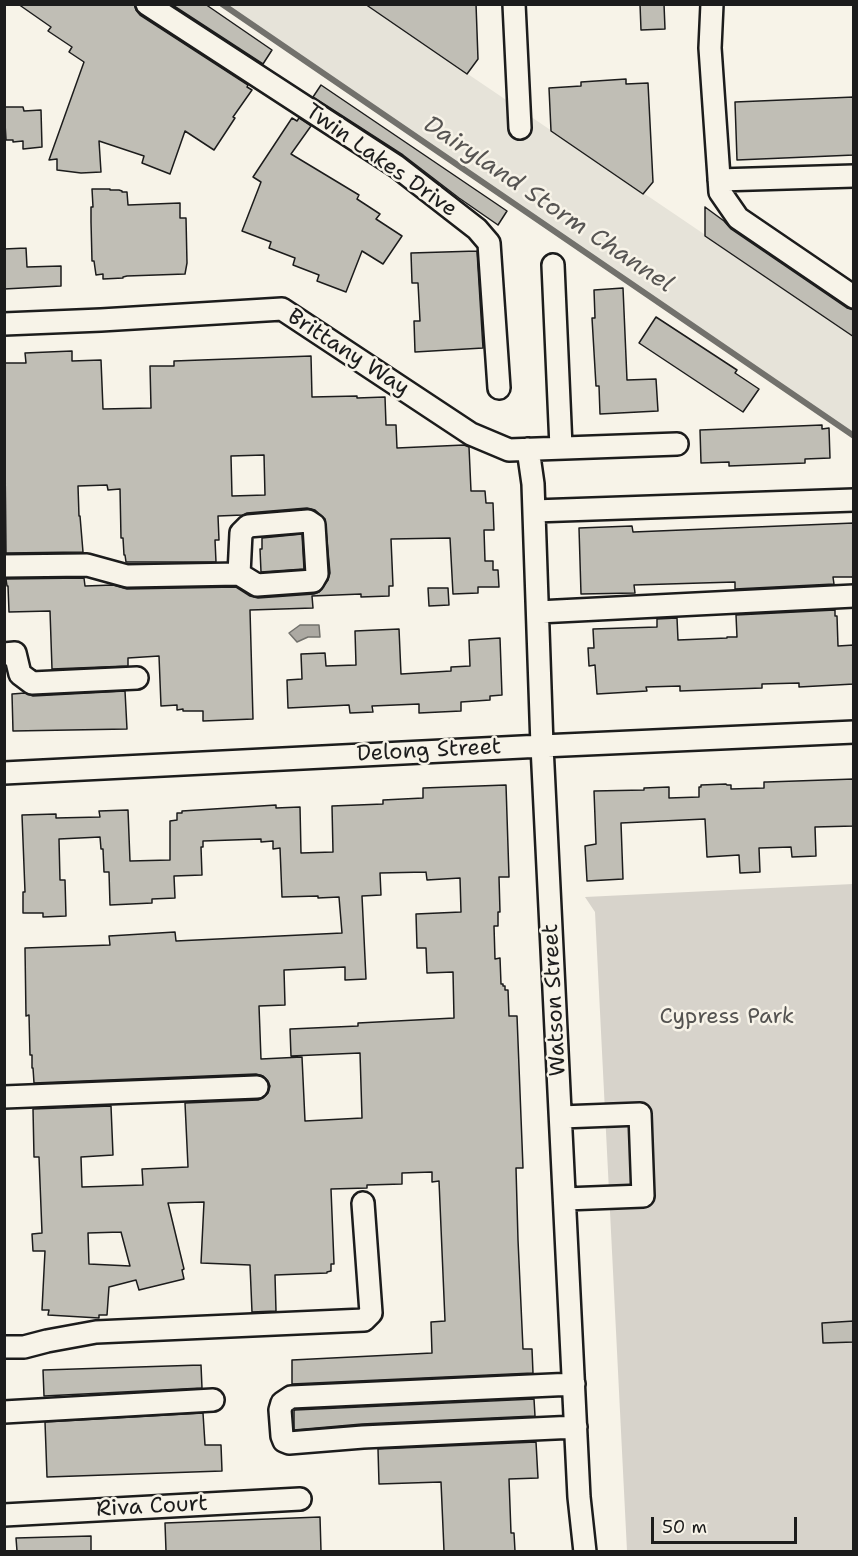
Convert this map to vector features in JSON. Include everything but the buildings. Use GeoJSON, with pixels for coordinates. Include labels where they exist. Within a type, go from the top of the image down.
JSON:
{"type":"FeatureCollection","features":[{"type":"Feature","properties":{"kind":"street","name":"Twin Lakes Drive"},"geometry":{"type":"LineString","coordinates":[[147,4],[396,166],[477,228],[489,243],[499,388]]}},
{"type":"Feature","properties":{"kind":"street"},"geometry":{"type":"LineString","coordinates":[[514,4],[520,128]]}},
{"type":"Feature","properties":{"kind":"street"},"geometry":{"type":"LineString","coordinates":[[712,4],[710,48],[720,192],[738,218],[854,297]]}},
{"type":"Feature","properties":{"kind":"street"},"geometry":{"type":"LineString","coordinates":[[719,180],[854,176]]}},
{"type":"Feature","properties":{"kind":"street"},"geometry":{"type":"LineString","coordinates":[[553,266],[561,447]]}},
{"type":"Feature","properties":{"kind":"street","name":"Brittany Way"},"geometry":{"type":"LineString","coordinates":[[4,324],[282,309],[471,434],[509,450],[677,444]]}},
{"type":"Feature","properties":{"kind":"street","name":"Watson Street"},"geometry":{"type":"LineString","coordinates":[[528,448],[533,484],[543,746],[579,1497],[585,1551]]}},
{"type":"Feature","properties":{"kind":"street"},"geometry":{"type":"LineString","coordinates":[[534,511],[854,500]]}},
{"type":"Feature","properties":{"kind":"street"},"geometry":{"type":"LineString","coordinates":[[4,566],[87,565],[127,576],[239,574]]}},
{"type":"Feature","properties":{"kind":"street"},"geometry":{"type":"LineString","coordinates":[[538,612],[854,596]]}},
{"type":"Feature","properties":{"kind":"street"},"geometry":{"type":"LineString","coordinates":[[4,654],[15,653],[20,674],[32,683],[137,678]]}},
{"type":"Feature","properties":{"kind":"street","name":"Delong Street"},"geometry":{"type":"LineString","coordinates":[[4,773],[854,732]]}},
{"type":"Feature","properties":{"kind":"street"},"geometry":{"type":"LineString","coordinates":[[4,1097],[257,1087]]}},
{"type":"Feature","properties":{"kind":"street"},"geometry":{"type":"LineString","coordinates":[[561,1117],[640,1114],[643,1196],[565,1199]]}},
{"type":"Feature","properties":{"kind":"street"},"geometry":{"type":"LineString","coordinates":[[4,1347],[24,1347],[96,1332],[364,1320],[371,1313],[363,1203]]}},
{"type":"Feature","properties":{"kind":"street"},"geometry":{"type":"LineString","coordinates":[[574,1384],[291,1397],[282,1403],[280,1410],[282,1436],[284,1441],[289,1443],[363,1437],[576,1427]]}},
{"type":"Feature","properties":{"kind":"street"},"geometry":{"type":"LineString","coordinates":[[4,1412],[213,1400]]}},
{"type":"Feature","properties":{"kind":"street","name":"Riva Court"},"geometry":{"type":"LineString","coordinates":[[4,1515],[300,1499]]}},
{"type":"Feature","properties":{"kind":"shaded area"},"geometry":{"type":"Polygon","coordinates":[[[226,5],[366,5],[853,335],[853,433],[226,5]]]}},
{"type":"Feature","properties":{"kind":"shaded area"},"geometry":{"type":"Polygon","coordinates":[[[300,625],[319,625],[320,637],[308,637],[297,642],[289,633],[300,625]]]}},
{"type":"Feature","properties":{"kind":"green space","name":"Cypress Park"},"geometry":{"type":"Polygon","coordinates":[[[853,884],[853,1551],[627,1551],[595,912],[585,897],[853,884]]]}},
{"type":"Feature","properties":{"kind":"waterway","name":"Dairyland Storm Channel"},"geometry":{"type":"LineString","coordinates":[[222,4],[854,436]]}}]}
